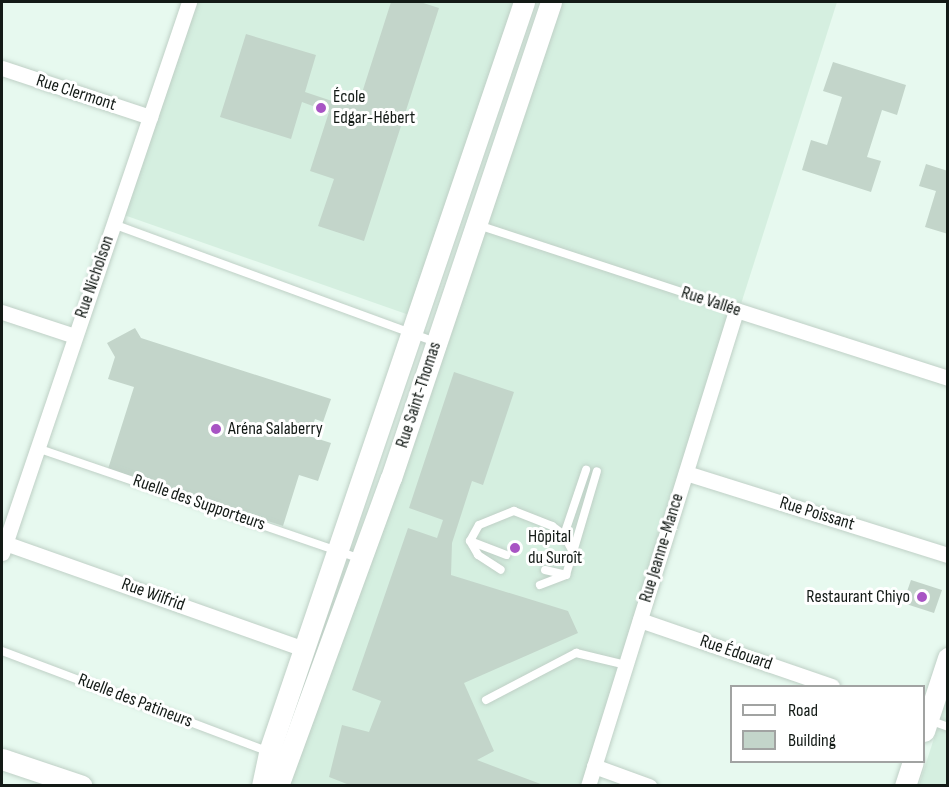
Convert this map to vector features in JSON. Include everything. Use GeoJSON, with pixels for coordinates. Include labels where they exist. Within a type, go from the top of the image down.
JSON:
{"type":"FeatureCollection","features":[{"type":"Feature","properties":{"kind":"street","name":"Rue Nicholson"},"geometry":{"type":"LineString","coordinates":[[3,546],[189,2]]}},
{"type":"Feature","properties":{"kind":"street","name":"Rue Saint-Thomas"},"geometry":{"type":"LineString","coordinates":[[262,786],[269,752],[296,680],[304,649],[524,2]]}},
{"type":"Feature","properties":{"kind":"street","name":"Rue Saint-Thomas"},"geometry":{"type":"LineString","coordinates":[[278,786],[317,688],[551,2]]}},
{"type":"Feature","properties":{"kind":"street","name":"Rue Clermont"},"geometry":{"type":"LineString","coordinates":[[2,68],[150,117]]}},
{"type":"Feature","properties":{"kind":"street","name":"Rue Vallée"},"geometry":{"type":"LineString","coordinates":[[736,310],[948,378]]}},
{"type":"Feature","properties":{"kind":"street","name":"Rue Jeanne-Mance"},"geometry":{"type":"LineString","coordinates":[[588,786],[736,310]]}},
{"type":"Feature","properties":{"kind":"street"},"geometry":{"type":"LineString","coordinates":[[2,312],[75,336]]}},
{"type":"Feature","properties":{"kind":"street","name":"Rue Poissant"},"geometry":{"type":"LineString","coordinates":[[686,473],[948,555]]}},
{"type":"Feature","properties":{"kind":"street","name":"Rue Wilfrid"},"geometry":{"type":"LineString","coordinates":[[3,546],[304,649]]}},
{"type":"Feature","properties":{"kind":"street","name":"Rue Édouard"},"geometry":{"type":"LineString","coordinates":[[640,620],[826,685]]}},
{"type":"Feature","properties":{"kind":"street"},"geometry":{"type":"LineString","coordinates":[[925,723],[948,658]]}},
{"type":"Feature","properties":{"kind":"street"},"geometry":{"type":"LineString","coordinates":[[2,759],[82,786]]}},
{"type":"Feature","properties":{"kind":"street"},"geometry":{"type":"LineString","coordinates":[[905,786],[913,763]]}},
{"type":"Feature","properties":{"kind":"street"},"geometry":{"type":"LineString","coordinates":[[594,766],[649,786]]}},
{"type":"Feature","properties":{"kind":"lane"},"geometry":{"type":"LineString","coordinates":[[113,224],[436,343]]}},
{"type":"Feature","properties":{"kind":"lane","name":"Rue Vallée"},"geometry":{"type":"LineString","coordinates":[[476,225],[736,310]]}},
{"type":"Feature","properties":{"kind":"lane","name":"Ruelle des Supporteurs"},"geometry":{"type":"LineString","coordinates":[[37,448],[361,559]]}},
{"type":"Feature","properties":{"kind":"lane"},"geometry":{"type":"LineString","coordinates":[[564,535],[586,470]]}},
{"type":"Feature","properties":{"kind":"lane"},"geometry":{"type":"LineString","coordinates":[[566,575],[597,471]]}},
{"type":"Feature","properties":{"kind":"lane"},"geometry":{"type":"LineString","coordinates":[[470,541],[479,525],[514,512],[564,535],[573,552]]}},
{"type":"Feature","properties":{"kind":"lane"},"geometry":{"type":"LineString","coordinates":[[470,541],[506,555]]}},
{"type":"Feature","properties":{"kind":"lane"},"geometry":{"type":"LineString","coordinates":[[470,541],[478,555],[501,570]]}},
{"type":"Feature","properties":{"kind":"lane"},"geometry":{"type":"LineString","coordinates":[[545,570],[566,575]]}},
{"type":"Feature","properties":{"kind":"lane"},"geometry":{"type":"LineString","coordinates":[[540,585],[566,575]]}},
{"type":"Feature","properties":{"kind":"lane","name":"Ruelle des Patineurs"},"geometry":{"type":"LineString","coordinates":[[2,651],[269,752]]}},
{"type":"Feature","properties":{"kind":"lane"},"geometry":{"type":"LineString","coordinates":[[486,700],[576,653],[626,665]]}},
{"type":"Feature","properties":{"kind":"lane"},"geometry":{"type":"LineString","coordinates":[[296,680],[317,688]]}},
{"type":"Feature","properties":{"kind":"lane"},"geometry":{"type":"LineString","coordinates":[[925,723],[948,727]]}},
{"type":"Feature","properties":{"kind":"shaded area","name":"École Edgar-Hébert"},"geometry":{"type":"Polygon","coordinates":[[[198,2],[516,2],[412,316],[124,215],[198,2]]]}},
{"type":"Feature","properties":{"kind":"shaded area","name":"Hôpital du Suroît"},"geometry":{"type":"Polygon","coordinates":[[[558,2],[837,2],[588,785],[286,786],[558,2]]]}},
{"type":"Feature","properties":{"kind":"shaded area"},"geometry":{"type":"Polygon","coordinates":[[[947,698],[947,785],[919,785],[947,698]]]}},
{"type":"Feature","properties":{"kind":"building"},"geometry":{"type":"Polygon","coordinates":[[[391,2],[420,2],[439,8],[364,241],[318,226],[334,179],[310,171],[329,112],[302,102],[291,139],[220,117],[246,34],[316,55],[305,92],[332,101],[337,88],[361,96],[391,2]]]}},
{"type":"Feature","properties":{"kind":"building"},"geometry":{"type":"Polygon","coordinates":[[[833,62],[906,85],[897,115],[882,110],[867,157],[881,161],[871,192],[802,170],[811,140],[827,145],[842,97],[823,91],[833,62]]]}},
{"type":"Feature","properties":{"kind":"building"},"geometry":{"type":"Polygon","coordinates":[[[926,164],[948,171],[948,234],[925,227],[936,191],[919,186],[926,164]]]}},
{"type":"Feature","properties":{"kind":"building","name":"Aréna Salaberry"},"geometry":{"type":"Polygon","coordinates":[[[135,328],[141,338],[331,399],[323,422],[315,419],[309,436],[331,443],[318,481],[299,475],[283,526],[108,469],[134,387],[108,379],[115,357],[107,343],[135,328]]]}},
{"type":"Feature","properties":{"kind":"building","name":"Hôpital du Suroît"},"geometry":{"type":"Polygon","coordinates":[[[454,372],[514,392],[483,485],[472,481],[452,543],[451,575],[568,611],[578,633],[464,683],[494,751],[477,760],[546,786],[352,786],[329,777],[342,725],[369,732],[381,701],[352,690],[408,528],[437,538],[443,520],[409,508],[454,372]]]}},
{"type":"Feature","properties":{"kind":"building","name":"Restaurant Chiyo"},"geometry":{"type":"Polygon","coordinates":[[[911,580],[942,590],[934,613],[903,603],[911,580]]]}},
{"type":"Feature","properties":{"kind":"place","name":"École Edgar-Hébert"},"geometry":{"type":"Point","coordinates":[321,108]}},
{"type":"Feature","properties":{"kind":"place","name":"Aréna Salaberry"},"geometry":{"type":"Point","coordinates":[216,429]}},
{"type":"Feature","properties":{"kind":"place","name":"Hôpital du Suroît"},"geometry":{"type":"Point","coordinates":[515,548]}},
{"type":"Feature","properties":{"kind":"place","name":"Restaurant Chiyo"},"geometry":{"type":"Point","coordinates":[922,597]}}]}
